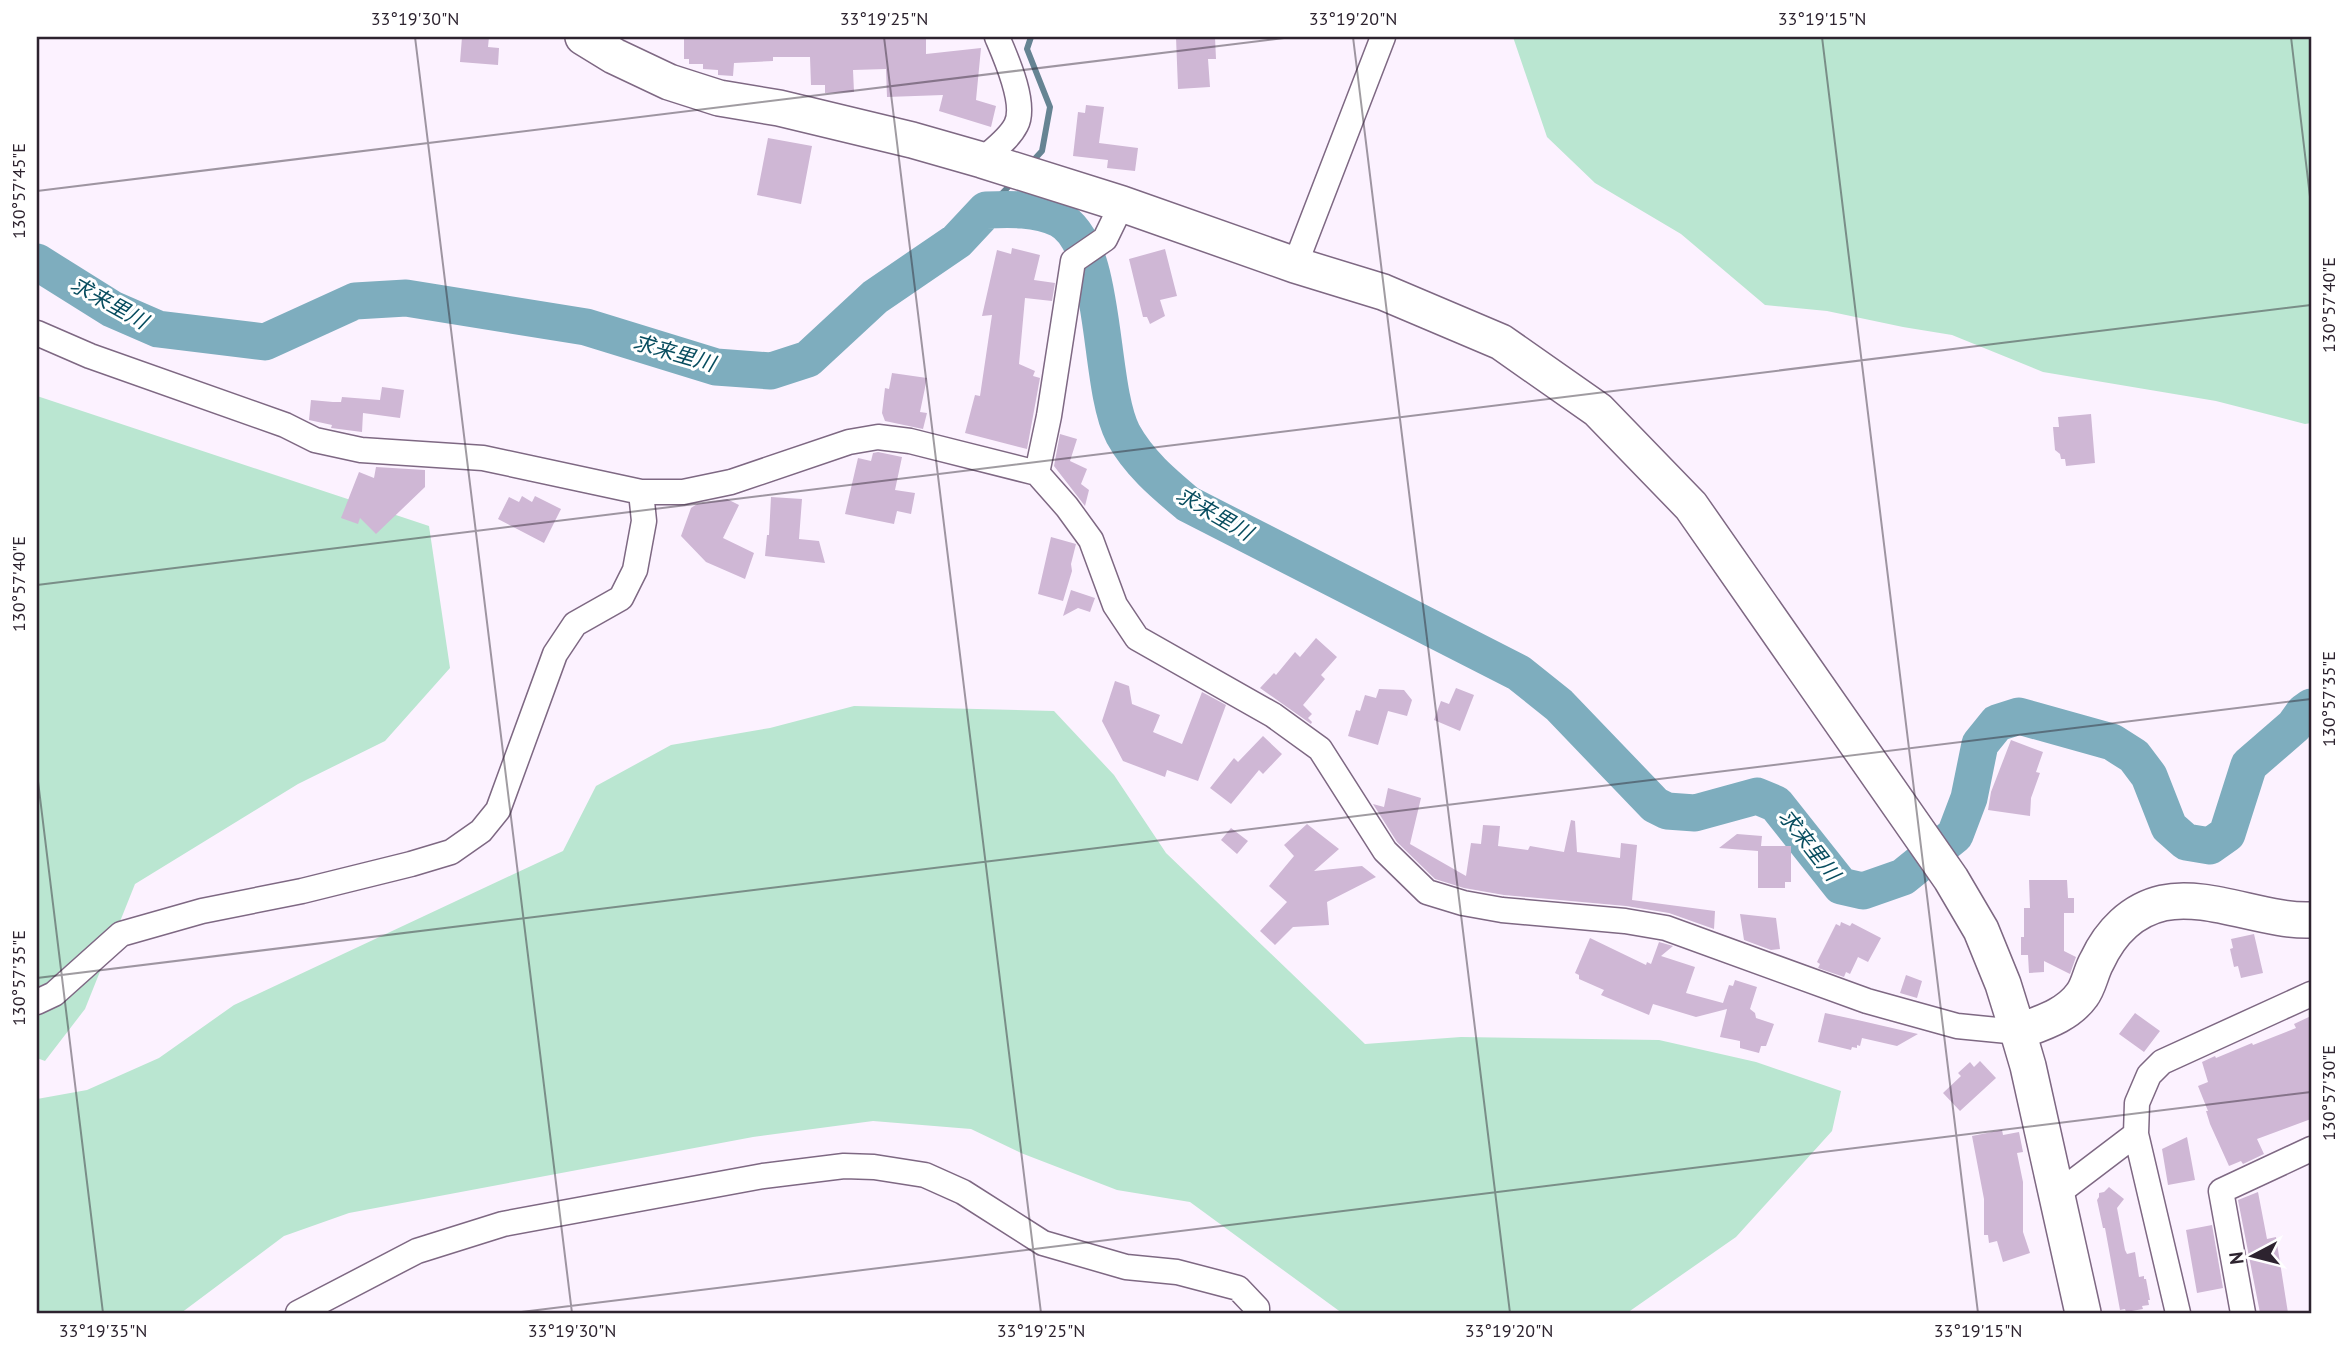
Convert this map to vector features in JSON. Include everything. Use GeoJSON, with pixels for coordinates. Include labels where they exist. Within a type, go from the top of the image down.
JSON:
{"type":"FeatureCollection","features":[{"type":"Feature","properties":{"kind":"street"},"geometry":{"type":"LineString","coordinates":[[583,37],[614,56],[669,82],[719,98],[779,108],[990,162],[1383,292],[1501,342],[1598,410],[1691,506],[1951,879],[1981,930],[2003,984],[2028,1066],[2083,1313]]}},
{"type":"Feature","properties":{"kind":"street"},"geometry":{"type":"LineString","coordinates":[[990,162],[1018,124],[1018,93],[997,37]]}},
{"type":"Feature","properties":{"kind":"street"},"geometry":{"type":"LineString","coordinates":[[1295,265],[1383,37]]}},
{"type":"Feature","properties":{"kind":"street"},"geometry":{"type":"LineString","coordinates":[[1037,473],[1049,416],[1073,261],[1105,239],[1122,204]]}},
{"type":"Feature","properties":{"kind":"street"},"geometry":{"type":"LineString","coordinates":[[37,333],[90,356],[285,425],[315,440],[360,450],[483,458],[640,492],[683,492],[731,482],[849,442],[877,437],[910,441],[1037,473],[1091,540],[1115,605],[1138,638],[1273,715],[1320,749],[1385,851],[1427,892],[1463,903],[1502,910],[1625,921],[1666,928],[1867,1001],[1957,1026],[2018,1032],[2060,1016],[2083,995],[2097,959],[2117,928],[2142,909],[2165,902],[2195,902],[2311,920]]}},
{"type":"Feature","properties":{"kind":"street"},"geometry":{"type":"LineString","coordinates":[[37,1002],[54,994],[121,934],[202,911],[302,891],[411,864],[451,852],[481,831],[498,810],[555,654],[575,624],[621,598],[635,570],[644,521],[640,492]]}},
{"type":"Feature","properties":{"kind":"street"},"geometry":{"type":"LineString","coordinates":[[2178,1313],[2136,1134],[2137,1102],[2149,1075],[2162,1062],[2311,994]]}},
{"type":"Feature","properties":{"kind":"street"},"geometry":{"type":"LineString","coordinates":[[2057,1194],[2136,1134]]}},
{"type":"Feature","properties":{"kind":"street"},"geometry":{"type":"LineString","coordinates":[[2243,1313],[2221,1191],[2311,1149]]}},
{"type":"Feature","properties":{"kind":"street"},"geometry":{"type":"LineString","coordinates":[[298,1313],[417,1251],[503,1224],[763,1176],[844,1166],[874,1167],[925,1175],[963,1192],[1043,1243],[1126,1267],[1177,1272],[1238,1288],[1258,1313]]}},
{"type":"Feature","properties":{"kind":"green space"},"geometry":{"type":"Polygon","coordinates":[[[1513,37],[2311,37],[2311,423],[2305,424],[2216,401],[2043,372],[1952,335],[1827,311],[1765,305],[1681,234],[1595,183],[1547,137],[1513,37]]]}},
{"type":"Feature","properties":{"kind":"green space"},"geometry":{"type":"Polygon","coordinates":[[[37,396],[429,526],[450,668],[385,741],[298,784],[135,884],[85,1009],[45,1061],[37,1058],[37,396]]]}},
{"type":"Feature","properties":{"kind":"green space"},"geometry":{"type":"Polygon","coordinates":[[[854,706],[1054,711],[1114,775],[1166,853],[1365,1044],[1461,1037],[1659,1040],[1756,1062],[1841,1091],[1832,1131],[1736,1237],[1627,1313],[1342,1313],[1190,1202],[1117,1190],[1021,1153],[971,1129],[873,1121],[753,1137],[349,1213],[284,1236],[181,1313],[37,1313],[37,1099],[87,1090],[159,1058],[234,1005],[563,851],[596,786],[671,745],[770,728],[854,706]]]}},
{"type":"Feature","properties":{"kind":"building"},"geometry":{"type":"Polygon","coordinates":[[[462,37],[489,37],[488,47],[499,48],[498,65],[460,62],[462,37]]]}},
{"type":"Feature","properties":{"kind":"building"},"geometry":{"type":"Polygon","coordinates":[[[684,37],[926,37],[926,54],[981,48],[976,100],[996,106],[991,127],[939,111],[943,95],[887,97],[886,69],[853,70],[854,92],[825,93],[825,85],[811,85],[810,57],[773,57],[773,61],[734,63],[733,76],[718,75],[718,70],[703,69],[703,64],[689,64],[689,59],[684,59],[684,37]]]}},
{"type":"Feature","properties":{"kind":"building"},"geometry":{"type":"Polygon","coordinates":[[[1176,37],[1215,37],[1216,59],[1208,59],[1210,87],[1178,89],[1176,37]]]}},
{"type":"Feature","properties":{"kind":"building"},"geometry":{"type":"Polygon","coordinates":[[[1086,105],[1104,107],[1099,143],[1138,148],[1135,171],[1107,168],[1108,160],[1073,156],[1078,112],[1085,113],[1086,105]]]}},
{"type":"Feature","properties":{"kind":"building"},"geometry":{"type":"Polygon","coordinates":[[[768,138],[812,146],[801,204],[757,195],[768,138]]]}},
{"type":"Feature","properties":{"kind":"building"},"geometry":{"type":"Polygon","coordinates":[[[1012,248],[1040,255],[1034,280],[1055,283],[1052,301],[1025,298],[1019,364],[1035,371],[1033,376],[1040,378],[1027,449],[965,433],[975,395],[980,396],[992,315],[982,316],[997,250],[1011,254],[1012,248]]]}},
{"type":"Feature","properties":{"kind":"building"},"geometry":{"type":"Polygon","coordinates":[[[1165,249],[1177,296],[1160,300],[1165,316],[1150,324],[1147,317],[1143,317],[1129,259],[1165,249]]]}},
{"type":"Feature","properties":{"kind":"building"},"geometry":{"type":"Polygon","coordinates":[[[892,373],[927,378],[920,412],[927,413],[923,429],[885,421],[882,413],[885,388],[889,389],[892,373]]]}},
{"type":"Feature","properties":{"kind":"building"},"geometry":{"type":"Polygon","coordinates":[[[382,387],[404,390],[400,418],[363,413],[362,432],[331,428],[332,425],[309,420],[311,400],[341,402],[342,397],[380,400],[382,387]]]}},
{"type":"Feature","properties":{"kind":"building"},"geometry":{"type":"Polygon","coordinates":[[[2091,414],[2095,463],[2066,466],[2065,459],[2061,459],[2055,450],[2053,427],[2059,427],[2058,417],[2091,414]]]}},
{"type":"Feature","properties":{"kind":"building"},"geometry":{"type":"Polygon","coordinates":[[[1060,434],[1077,439],[1070,461],[1087,469],[1081,484],[1089,490],[1085,506],[1054,466],[1060,434]]]}},
{"type":"Feature","properties":{"kind":"building"},"geometry":{"type":"Polygon","coordinates":[[[873,453],[902,457],[895,490],[915,493],[911,514],[897,511],[894,524],[845,514],[858,458],[871,461],[873,453]]]}},
{"type":"Feature","properties":{"kind":"building"},"geometry":{"type":"Polygon","coordinates":[[[376,467],[425,470],[425,487],[376,534],[360,518],[358,524],[341,518],[359,472],[374,478],[376,467]]]}},
{"type":"Feature","properties":{"kind":"building"},"geometry":{"type":"Polygon","coordinates":[[[522,496],[532,502],[535,496],[561,509],[544,543],[498,519],[509,497],[519,502],[522,496]]]}},
{"type":"Feature","properties":{"kind":"building"},"geometry":{"type":"Polygon","coordinates":[[[771,497],[802,499],[799,539],[819,541],[825,563],[765,556],[771,497]]]}},
{"type":"Feature","properties":{"kind":"building"},"geometry":{"type":"Polygon","coordinates":[[[727,499],[739,505],[723,538],[754,553],[745,579],[706,562],[681,536],[691,508],[697,504],[727,499]]]}},
{"type":"Feature","properties":{"kind":"building"},"geometry":{"type":"Polygon","coordinates":[[[1051,537],[1076,544],[1072,571],[1063,601],[1038,594],[1051,537]]]}},
{"type":"Feature","properties":{"kind":"building"},"geometry":{"type":"Polygon","coordinates":[[[1071,590],[1095,598],[1090,612],[1078,608],[1063,616],[1071,590]]]}},
{"type":"Feature","properties":{"kind":"building"},"geometry":{"type":"Polygon","coordinates":[[[1316,638],[1337,657],[1321,675],[1325,679],[1303,705],[1312,714],[1308,718],[1311,724],[1260,688],[1274,673],[1276,675],[1295,652],[1300,657],[1316,638]]]}},
{"type":"Feature","properties":{"kind":"building"},"geometry":{"type":"Polygon","coordinates":[[[1115,681],[1129,686],[1132,704],[1160,715],[1153,732],[1182,744],[1202,692],[1226,705],[1198,781],[1167,770],[1165,777],[1123,761],[1102,721],[1115,681]]]}},
{"type":"Feature","properties":{"kind":"building"},"geometry":{"type":"Polygon","coordinates":[[[1456,688],[1474,695],[1460,731],[1434,720],[1441,701],[1449,704],[1456,688]]]}},
{"type":"Feature","properties":{"kind":"building"},"geometry":{"type":"Polygon","coordinates":[[[1379,689],[1404,690],[1412,700],[1407,716],[1388,711],[1378,745],[1348,736],[1356,710],[1360,711],[1365,695],[1376,698],[1379,689]]]}},
{"type":"Feature","properties":{"kind":"building"},"geometry":{"type":"Polygon","coordinates":[[[1263,736],[1282,754],[1263,774],[1259,770],[1231,804],[1210,788],[1234,758],[1238,762],[1263,736]]]}},
{"type":"Feature","properties":{"kind":"building"},"geometry":{"type":"Polygon","coordinates":[[[2011,740],[2043,752],[2036,772],[2040,773],[2031,798],[2030,816],[1988,810],[1991,792],[2011,740]]]}},
{"type":"Feature","properties":{"kind":"building"},"geometry":{"type":"Polygon","coordinates":[[[1388,788],[1421,798],[1410,844],[1466,876],[1471,843],[1481,844],[1483,825],[1500,826],[1498,846],[1528,850],[1530,846],[1564,852],[1571,820],[1575,821],[1577,852],[1620,858],[1621,843],[1637,845],[1632,900],[1715,911],[1714,929],[1669,913],[1626,906],[1504,895],[1464,888],[1435,879],[1397,842],[1373,804],[1384,807],[1388,788]]]}},
{"type":"Feature","properties":{"kind":"building"},"geometry":{"type":"Polygon","coordinates":[[[1307,824],[1339,849],[1314,871],[1362,866],[1376,877],[1327,902],[1329,925],[1293,927],[1275,945],[1260,931],[1287,902],[1269,886],[1294,856],[1284,845],[1307,824]]]}},
{"type":"Feature","properties":{"kind":"building"},"geometry":{"type":"Polygon","coordinates":[[[1231,828],[1248,841],[1237,854],[1221,840],[1231,828]]]}},
{"type":"Feature","properties":{"kind":"building"},"geometry":{"type":"Polygon","coordinates":[[[1737,834],[1762,836],[1761,846],[1791,846],[1791,882],[1785,882],[1785,888],[1758,888],[1758,851],[1719,848],[1737,834]]]}},
{"type":"Feature","properties":{"kind":"building"},"geometry":{"type":"Polygon","coordinates":[[[2029,880],[2067,880],[2068,898],[2074,898],[2074,913],[2064,913],[2064,951],[2076,957],[2070,974],[2044,961],[2044,972],[2029,973],[2028,955],[2021,955],[2024,908],[2030,908],[2029,880]]]}},
{"type":"Feature","properties":{"kind":"building"},"geometry":{"type":"Polygon","coordinates":[[[1740,914],[1776,918],[1780,949],[1771,950],[1744,940],[1740,914]]]}},
{"type":"Feature","properties":{"kind":"building"},"geometry":{"type":"Polygon","coordinates":[[[1841,922],[1850,926],[1852,923],[1881,938],[1868,962],[1858,957],[1850,974],[1846,972],[1844,977],[1818,968],[1820,964],[1817,962],[1836,924],[1840,926],[1841,922]]]}},
{"type":"Feature","properties":{"kind":"building"},"geometry":{"type":"Polygon","coordinates":[[[2254,934],[2263,973],[2241,978],[2238,966],[2234,967],[2231,939],[2254,934]]]}},
{"type":"Feature","properties":{"kind":"building"},"geometry":{"type":"Polygon","coordinates":[[[1590,938],[1646,965],[1647,962],[1651,964],[1659,942],[1673,946],[1661,956],[1695,967],[1686,993],[1723,1003],[1729,985],[1733,986],[1735,980],[1757,987],[1750,1009],[1756,1018],[1774,1024],[1766,1046],[1761,1046],[1759,1053],[1740,1048],[1740,1041],[1720,1037],[1727,1009],[1696,1017],[1653,1004],[1649,1015],[1601,995],[1604,990],[1579,979],[1579,975],[1575,973],[1590,938]]]}},
{"type":"Feature","properties":{"kind":"building"},"geometry":{"type":"Polygon","coordinates":[[[1906,975],[1922,981],[1917,998],[1900,993],[1906,975]]]}},
{"type":"Feature","properties":{"kind":"building"},"geometry":{"type":"Polygon","coordinates":[[[1825,1013],[1918,1034],[1897,1046],[1862,1038],[1860,1046],[1852,1047],[1851,1050],[1818,1042],[1825,1013]]]}},
{"type":"Feature","properties":{"kind":"building"},"geometry":{"type":"Polygon","coordinates":[[[2135,1013],[2160,1031],[2144,1052],[2119,1034],[2135,1013]]]}},
{"type":"Feature","properties":{"kind":"building"},"geometry":{"type":"Polygon","coordinates":[[[2311,1016],[2311,1119],[2257,1139],[2264,1154],[2243,1164],[2241,1161],[2229,1166],[2210,1124],[2198,1086],[2208,1082],[2202,1062],[2296,1028],[2294,1024],[2311,1016]]]}},
{"type":"Feature","properties":{"kind":"building"},"geometry":{"type":"Polygon","coordinates":[[[1980,1061],[1996,1078],[1960,1111],[1943,1093],[1961,1076],[1958,1073],[1970,1062],[1974,1067],[1980,1061]]]}},
{"type":"Feature","properties":{"kind":"building"},"geometry":{"type":"Polygon","coordinates":[[[2002,1130],[2003,1135],[2019,1132],[2023,1152],[2017,1153],[2023,1182],[2023,1232],[2030,1253],[2003,1262],[1997,1241],[1989,1243],[1988,1235],[1984,1235],[1984,1199],[1972,1136],[2002,1130]]]}},
{"type":"Feature","properties":{"kind":"building"},"geometry":{"type":"Polygon","coordinates":[[[2187,1137],[2195,1180],[2168,1185],[2162,1149],[2187,1137]]]}},
{"type":"Feature","properties":{"kind":"building"},"geometry":{"type":"Polygon","coordinates":[[[2109,1187],[2124,1199],[2117,1208],[2125,1250],[2127,1254],[2135,1252],[2139,1277],[2144,1276],[2146,1279],[2150,1300],[2149,1305],[2142,1306],[2143,1309],[2126,1312],[2125,1309],[2120,1310],[2105,1228],[2097,1200],[2099,1193],[2109,1187]]]}},
{"type":"Feature","properties":{"kind":"building"},"geometry":{"type":"Polygon","coordinates":[[[2258,1192],[2267,1239],[2276,1237],[2288,1313],[2260,1313],[2238,1200],[2258,1192]]]}},
{"type":"Feature","properties":{"kind":"building"},"geometry":{"type":"Polygon","coordinates":[[[2212,1225],[2223,1288],[2197,1293],[2186,1230],[2212,1225]]]}},
{"type":"Feature","properties":{"kind":"waterway"},"geometry":{"type":"LineString","coordinates":[[1030,164],[1042,151],[1050,107],[1027,49],[1031,37]]}},
{"type":"Feature","properties":{"kind":"waterway"},"geometry":{"type":"LineString","coordinates":[[986,210],[1013,182]]}},
{"type":"Feature","properties":{"kind":"waterway","name":"求来里川"},"geometry":{"type":"LineString","coordinates":[[37,262],[112,309],[158,329],[265,342],[355,301],[406,298],[586,327],[716,367],[771,371],[808,359],[875,297],[957,241],[986,210],[1023,210],[1050,215],[1059,219],[1075,234],[1086,257],[1094,285],[1109,383],[1123,434],[1144,463],[1188,504],[1519,673],[1559,705],[1655,805],[1667,811],[1695,813],[1757,796],[1776,804],[1841,886],[1863,891],[1903,877],[1955,835],[1969,798],[1980,744],[1997,723],[2019,716],[2112,742],[2134,756],[2149,776],[2169,827],[2186,842],[2210,846],[2227,834],[2249,765],[2294,726],[2311,707]]}}]}
